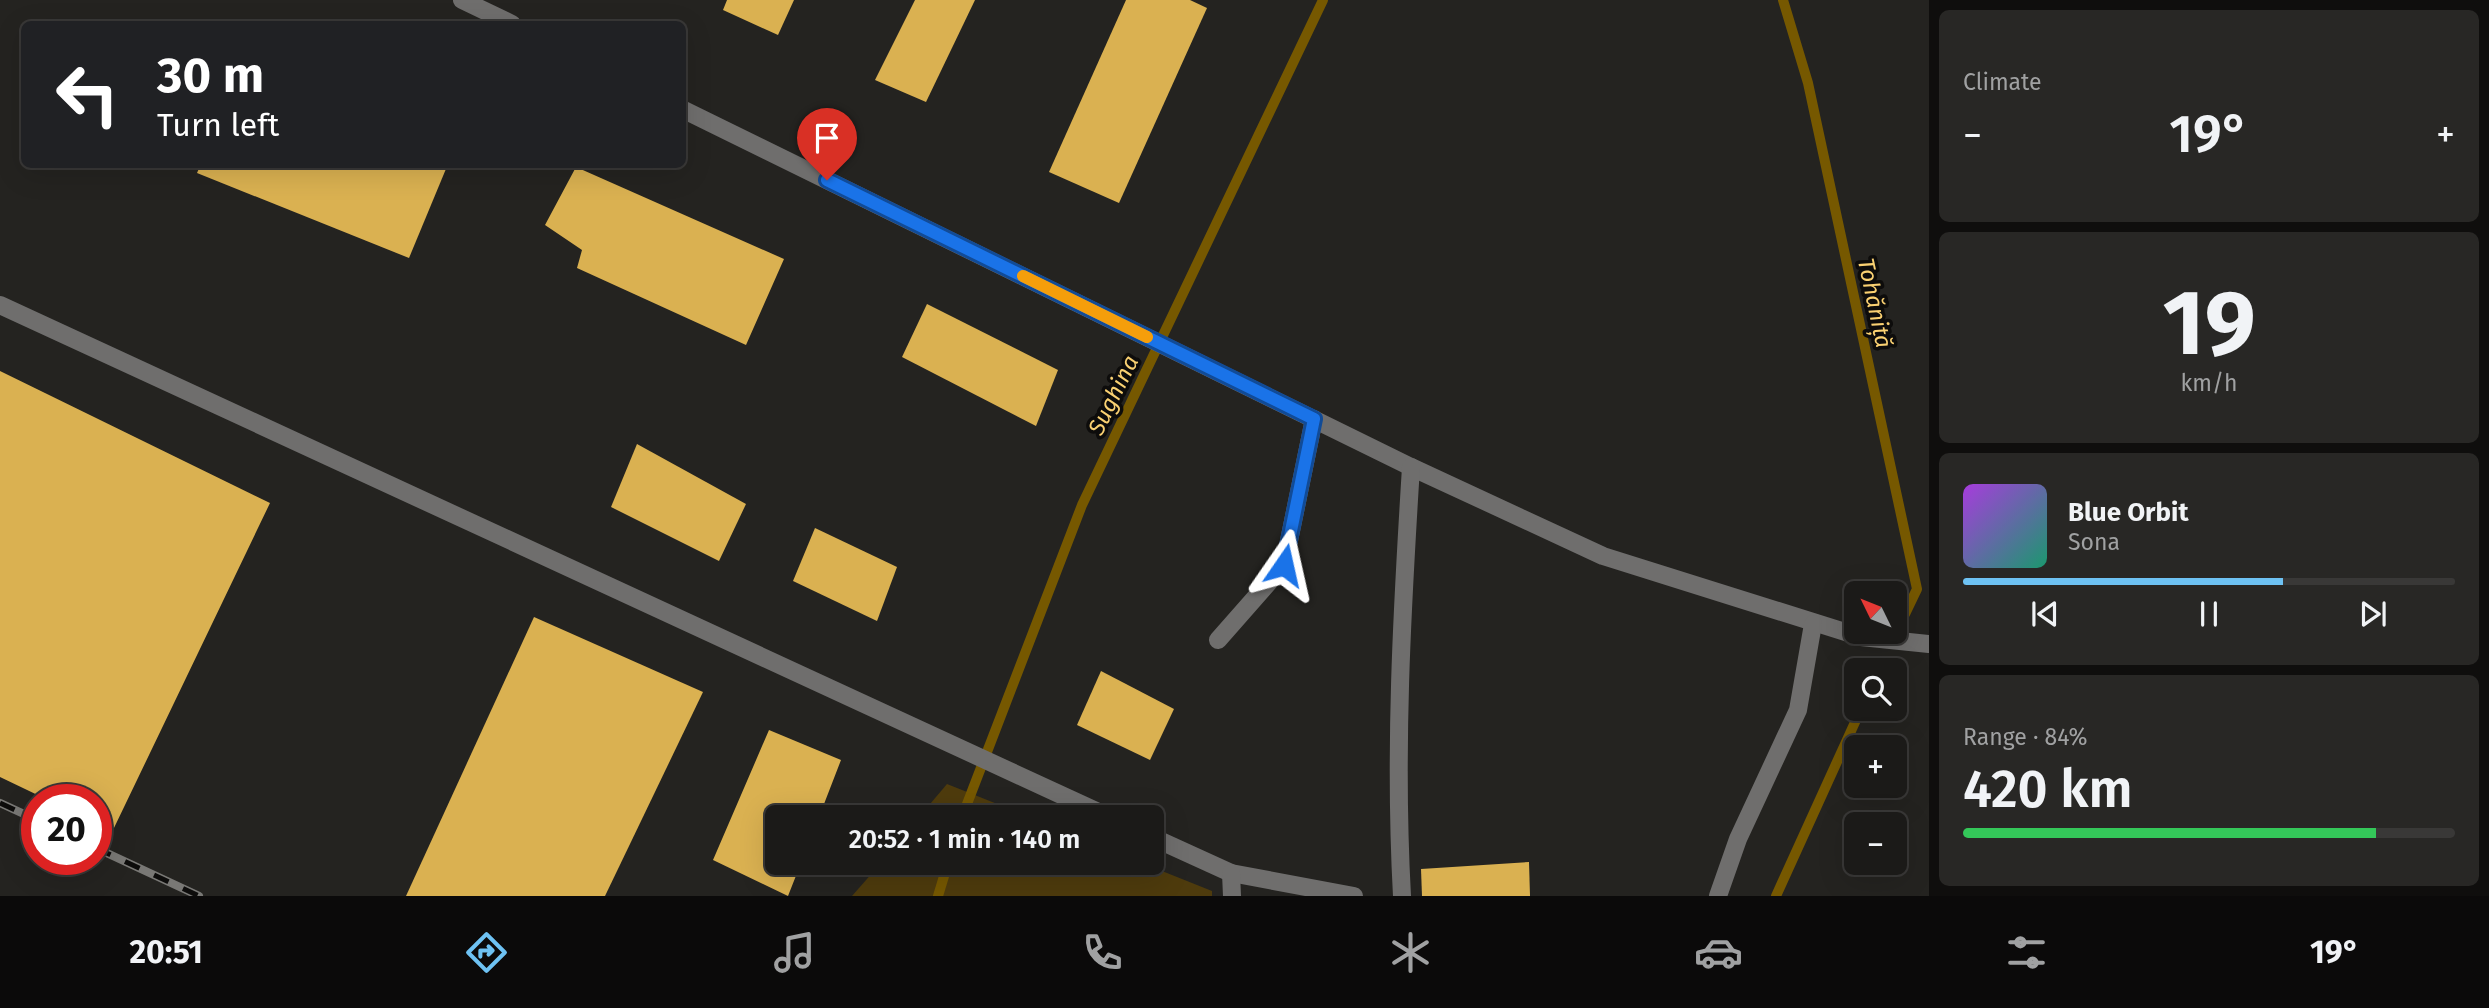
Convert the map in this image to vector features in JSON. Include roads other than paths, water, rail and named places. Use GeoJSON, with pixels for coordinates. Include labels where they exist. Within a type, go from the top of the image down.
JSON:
{"type":"FeatureCollection","features":[{"type":"Feature","properties":{"kind":"lane"},"geometry":{"type":"LineString","coordinates":[[462,0],[506,21]]}},
{"type":"Feature","properties":{"kind":"lane"},"geometry":{"type":"LineString","coordinates":[[686,110],[1411,467],[1603,556],[1861,637],[1929,644]]}},
{"type":"Feature","properties":{"kind":"lane"},"geometry":{"type":"LineString","coordinates":[[0,305],[1083,805]]}},
{"type":"Feature","properties":{"kind":"lane"},"geometry":{"type":"LineString","coordinates":[[1218,640],[1284,565],[1314,419]]}},
{"type":"Feature","properties":{"kind":"lane"},"geometry":{"type":"LineString","coordinates":[[1402,896],[1396,794],[1401,617],[1411,467]]}},
{"type":"Feature","properties":{"kind":"lane"},"geometry":{"type":"LineString","coordinates":[[1718,896],[1738,839],[1798,710],[1813,624]]}},
{"type":"Feature","properties":{"kind":"lane"},"geometry":{"type":"LineString","coordinates":[[1164,842],[1231,873],[1354,896]]}},
{"type":"Feature","properties":{"kind":"lane"},"geometry":{"type":"LineString","coordinates":[[1231,873],[1232,896]]}},
{"type":"Feature","properties":{"kind":"waterway","name":"Sughina"},"geometry":{"type":"LineString","coordinates":[[967,805],[1082,505],[1323,0]]}},
{"type":"Feature","properties":{"kind":"waterway","name":"Tohăniță"},"geometry":{"type":"LineString","coordinates":[[1783,0],[1808,83],[1917,589],[1908,608]]}},
{"type":"Feature","properties":{"kind":"waterway","name":"Tohăniță"},"geometry":{"type":"LineString","coordinates":[[1776,896],[1856,721]]}},
{"type":"Feature","properties":{"kind":"waterway","name":"Sughina"},"geometry":{"type":"LineString","coordinates":[[938,896],[944,875]]}},
{"type":"Feature","properties":{"kind":"railway"},"geometry":{"type":"LineString","coordinates":[[0,803],[21,813]]}},
{"type":"Feature","properties":{"kind":"railway"},"geometry":{"type":"LineString","coordinates":[[112,855],[199,896]]}}]}
